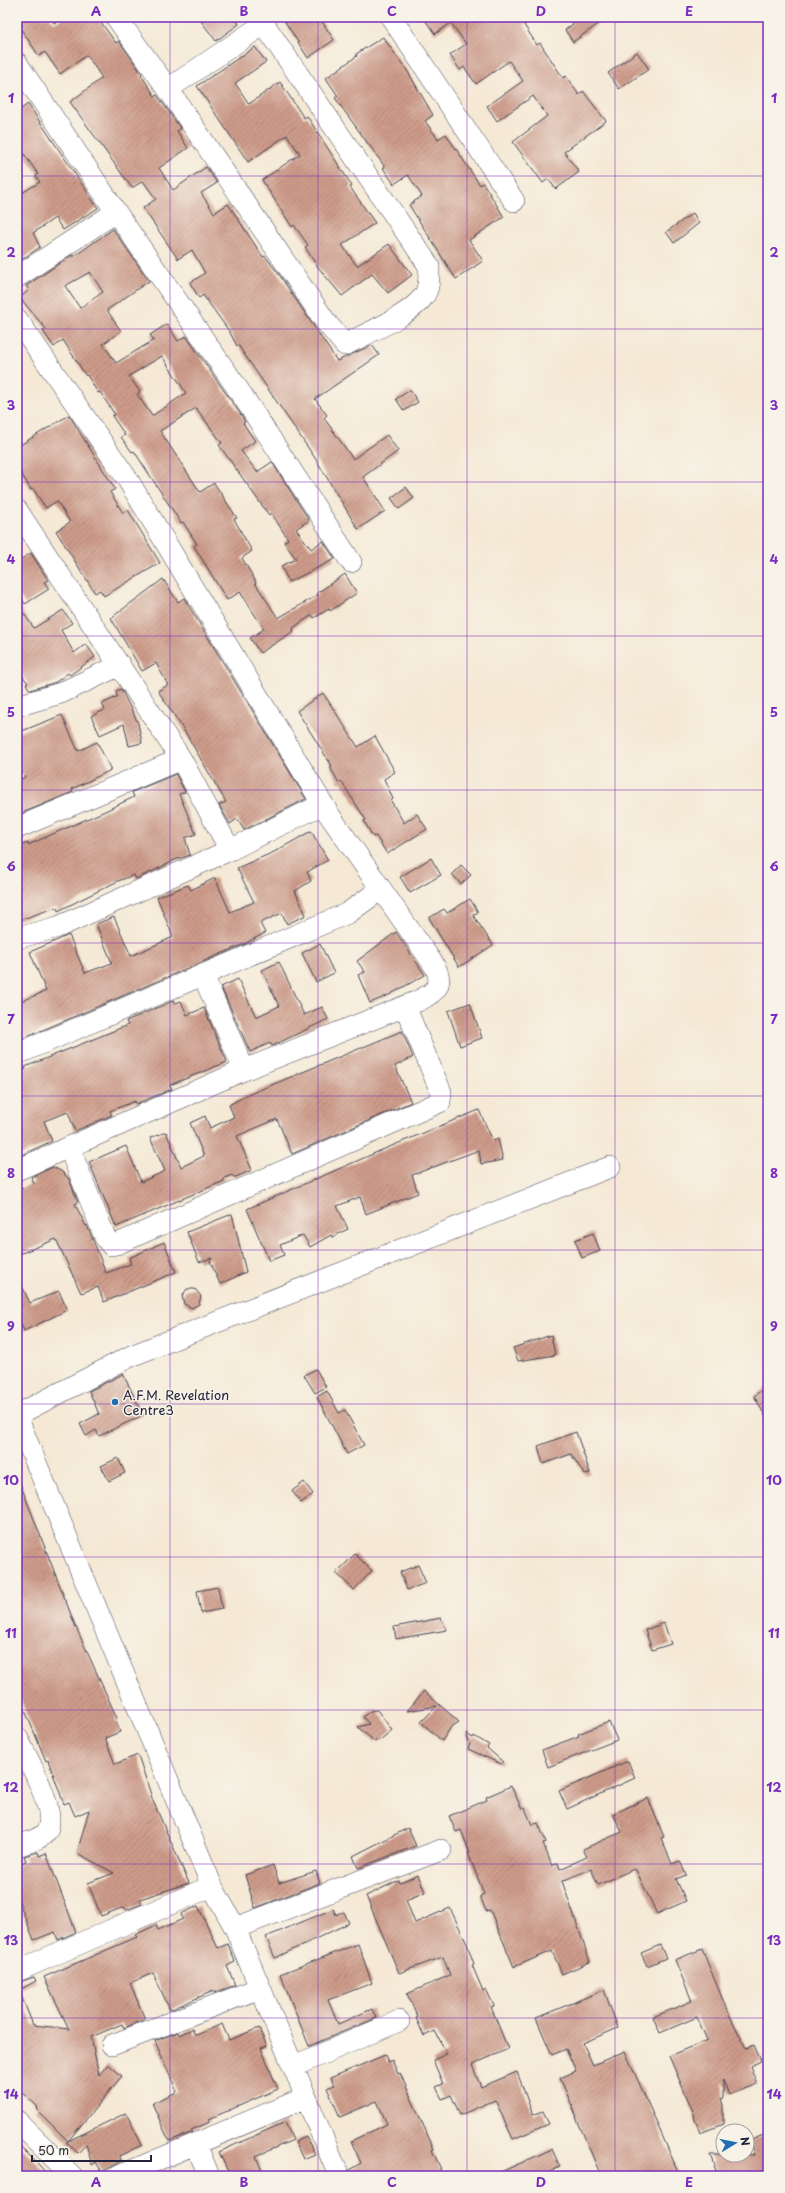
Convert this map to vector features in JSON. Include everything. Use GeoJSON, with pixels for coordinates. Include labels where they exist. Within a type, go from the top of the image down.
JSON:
{"type":"FeatureCollection","features":[{"type":"Feature","properties":{"kind":"street"},"geometry":{"type":"LineString","coordinates":[[116,17],[168,89],[325,321],[345,345],[410,310],[425,295],[429,283],[428,266],[261,20],[168,89]]}},
{"type":"Feature","properties":{"kind":"street"},"geometry":{"type":"LineString","coordinates":[[391,17],[514,201]]}},
{"type":"Feature","properties":{"kind":"street"},"geometry":{"type":"LineString","coordinates":[[17,64],[116,212],[242,395],[351,562]]}},
{"type":"Feature","properties":{"kind":"street"},"geometry":{"type":"LineString","coordinates":[[17,277],[116,212]]}},
{"type":"Feature","properties":{"kind":"street"},"geometry":{"type":"LineString","coordinates":[[17,319],[128,480],[323,804],[439,974],[440,982],[431,995],[244,1070],[17,1170]]}},
{"type":"Feature","properties":{"kind":"street"},"geometry":{"type":"LineString","coordinates":[[17,510],[120,665],[180,759],[230,850]]}},
{"type":"Feature","properties":{"kind":"street"},"geometry":{"type":"LineString","coordinates":[[17,706],[61,693],[120,665]]}},
{"type":"Feature","properties":{"kind":"street"},"geometry":{"type":"LineString","coordinates":[[17,828],[180,759]]}},
{"type":"Feature","properties":{"kind":"street"},"geometry":{"type":"LineString","coordinates":[[17,938],[58,926],[230,850],[323,804]]}},
{"type":"Feature","properties":{"kind":"street"},"geometry":{"type":"LineString","coordinates":[[17,1054],[348,913],[381,889]]}},
{"type":"Feature","properties":{"kind":"street"},"geometry":{"type":"LineString","coordinates":[[203,974],[244,1070]]}},
{"type":"Feature","properties":{"kind":"street"},"geometry":{"type":"LineString","coordinates":[[69,1147],[104,1237],[110,1245],[117,1244],[440,1102],[441,1092],[405,1006]]}},
{"type":"Feature","properties":{"kind":"street"},"geometry":{"type":"LineString","coordinates":[[339,2176],[235,1928],[212,1886],[17,1416],[131,1356],[610,1167]]}},
{"type":"Feature","properties":{"kind":"street"},"geometry":{"type":"LineString","coordinates":[[17,1737],[47,1803],[50,1816],[50,1827],[44,1835],[17,1846]]}},
{"type":"Feature","properties":{"kind":"street"},"geometry":{"type":"LineString","coordinates":[[235,1928],[441,1850]]}},
{"type":"Feature","properties":{"kind":"street"},"geometry":{"type":"LineString","coordinates":[[17,1971],[212,1886]]}},
{"type":"Feature","properties":{"kind":"street"},"geometry":{"type":"LineString","coordinates":[[112,2045],[260,1988]]}},
{"type":"Feature","properties":{"kind":"street"},"geometry":{"type":"LineString","coordinates":[[294,2066],[399,2021]]}},
{"type":"Feature","properties":{"kind":"street"},"geometry":{"type":"LineString","coordinates":[[119,2176],[306,2098]]}},
{"type":"Feature","properties":{"kind":"street"},"geometry":{"type":"LineString","coordinates":[[17,2121],[72,2176]]}},
{"type":"Feature","properties":{"kind":"street"},"geometry":{"type":"LineString","coordinates":[[196,2144],[209,2176]]}},
{"type":"Feature","properties":{"kind":"building"},"geometry":{"type":"Polygon","coordinates":[[[24,17],[50,17],[54,23],[65,17],[97,17],[116,43],[119,41],[155,96],[157,95],[181,129],[177,131],[188,148],[159,168],[173,190],[206,167],[217,183],[201,193],[214,213],[228,204],[263,257],[265,256],[278,273],[337,361],[372,345],[379,355],[315,399],[327,415],[324,418],[353,459],[387,435],[398,451],[363,477],[385,511],[358,529],[315,458],[238,345],[237,346],[229,331],[203,295],[199,298],[190,283],[205,273],[192,250],[178,259],[143,208],[156,199],[143,181],[132,188],[70,102],[102,78],[87,55],[60,74],[45,52],[39,56],[17,23],[24,17]]]}},
{"type":"Feature","properties":{"kind":"building"},"geometry":{"type":"Polygon","coordinates":[[[198,17],[234,17],[239,24],[216,41],[198,17]]]}},
{"type":"Feature","properties":{"kind":"building"},"geometry":{"type":"Polygon","coordinates":[[[282,17],[319,17],[334,40],[308,58],[282,17]]]}},
{"type":"Feature","properties":{"kind":"building"},"geometry":{"type":"Polygon","coordinates":[[[423,17],[535,17],[524,25],[537,45],[540,43],[563,78],[566,76],[579,95],[583,91],[606,121],[564,152],[579,172],[556,189],[548,179],[543,183],[513,142],[547,116],[533,96],[497,121],[487,106],[523,81],[509,61],[476,84],[464,67],[460,70],[450,55],[466,44],[451,23],[435,34],[423,17]]]}},
{"type":"Feature","properties":{"kind":"building"},"geometry":{"type":"Polygon","coordinates":[[[568,17],[608,17],[573,42],[565,30],[573,24],[568,17]]]}},
{"type":"Feature","properties":{"kind":"building"},"geometry":{"type":"Polygon","coordinates":[[[383,37],[408,72],[433,115],[425,121],[438,139],[446,134],[480,185],[483,183],[504,217],[469,240],[483,261],[456,279],[409,205],[422,196],[408,175],[394,184],[383,168],[385,167],[335,98],[338,96],[326,78],[357,56],[356,54],[383,37]]]}},
{"type":"Feature","properties":{"kind":"building"},"geometry":{"type":"Polygon","coordinates":[[[255,47],[266,62],[235,83],[249,104],[280,82],[304,118],[307,116],[352,186],[350,187],[375,223],[342,245],[357,266],[389,244],[412,275],[388,293],[372,274],[342,296],[317,266],[305,247],[308,245],[294,225],[292,227],[262,180],[300,154],[287,135],[248,162],[197,86],[255,47]]]}},
{"type":"Feature","properties":{"kind":"building"},"geometry":{"type":"Polygon","coordinates":[[[637,52],[649,69],[619,89],[608,73],[637,52]]]}},
{"type":"Feature","properties":{"kind":"building"},"geometry":{"type":"Polygon","coordinates":[[[28,104],[98,208],[63,230],[55,218],[33,233],[40,247],[17,263],[17,196],[40,182],[36,176],[38,174],[17,144],[17,112],[28,104]]]}},
{"type":"Feature","properties":{"kind":"building"},"geometry":{"type":"Polygon","coordinates":[[[693,213],[699,223],[674,243],[666,232],[693,213]]]}},
{"type":"Feature","properties":{"kind":"building"},"geometry":{"type":"Polygon","coordinates":[[[113,229],[149,281],[107,310],[121,331],[103,344],[116,363],[154,340],[150,335],[167,324],[178,341],[186,336],[241,415],[245,422],[243,423],[255,441],[241,451],[257,472],[272,462],[309,520],[296,529],[311,549],[323,541],[335,559],[289,582],[281,566],[296,559],[284,542],[288,539],[271,513],[269,515],[219,445],[222,443],[196,408],[160,431],[200,492],[214,483],[237,518],[234,519],[252,551],[242,558],[256,582],[255,583],[278,618],[318,595],[317,593],[345,574],[357,593],[330,611],[329,609],[314,618],[312,615],[293,628],[294,631],[260,653],[250,638],[264,629],[240,592],[227,600],[194,546],[197,544],[183,522],[181,523],[134,451],[132,452],[121,437],[125,435],[112,416],[115,415],[100,392],[98,393],[63,340],[54,347],[43,331],[46,329],[20,298],[29,290],[26,286],[72,255],[73,257],[113,229]],[[90,272],[65,286],[80,308],[103,292],[90,272]],[[162,356],[129,376],[140,392],[137,394],[152,416],[186,393],[162,356]]]}},
{"type":"Feature","properties":{"kind":"building"},"geometry":{"type":"Polygon","coordinates":[[[410,390],[418,402],[404,411],[396,399],[410,390]]]}},
{"type":"Feature","properties":{"kind":"building"},"geometry":{"type":"Polygon","coordinates":[[[69,415],[115,489],[110,492],[123,513],[128,510],[160,563],[104,596],[100,590],[95,593],[56,531],[70,522],[57,501],[46,508],[33,489],[31,490],[17,466],[17,447],[69,415]]]}},
{"type":"Feature","properties":{"kind":"building"},"geometry":{"type":"Polygon","coordinates":[[[406,487],[414,498],[399,509],[391,498],[406,487]]]}},
{"type":"Feature","properties":{"kind":"building"},"geometry":{"type":"Polygon","coordinates":[[[31,553],[48,580],[44,582],[49,589],[25,604],[17,591],[17,562],[31,553]]]}},
{"type":"Feature","properties":{"kind":"building"},"geometry":{"type":"Polygon","coordinates":[[[163,579],[178,602],[184,598],[306,799],[244,830],[237,819],[230,824],[219,805],[226,802],[182,727],[158,691],[168,685],[156,663],[142,671],[111,618],[163,579]]]}},
{"type":"Feature","properties":{"kind":"building"},"geometry":{"type":"Polygon","coordinates":[[[17,604],[34,628],[63,610],[72,623],[61,630],[74,653],[86,644],[95,657],[70,675],[68,673],[56,682],[30,690],[26,684],[28,683],[17,669],[17,604]]]}},
{"type":"Feature","properties":{"kind":"building"},"geometry":{"type":"Polygon","coordinates":[[[121,689],[138,723],[142,743],[129,746],[124,724],[100,735],[91,716],[105,710],[102,704],[117,697],[116,691],[121,689]]]}},
{"type":"Feature","properties":{"kind":"building"},"geometry":{"type":"Polygon","coordinates":[[[323,693],[358,747],[375,736],[395,772],[384,779],[393,799],[391,801],[404,823],[417,814],[427,829],[387,854],[376,836],[373,837],[364,821],[366,820],[341,781],[339,783],[330,767],[332,766],[297,711],[323,693]]]}},
{"type":"Feature","properties":{"kind":"building"},"geometry":{"type":"Polygon","coordinates":[[[62,715],[78,751],[97,742],[111,770],[72,789],[73,792],[17,815],[17,781],[25,777],[17,763],[17,733],[62,715]]]}},
{"type":"Feature","properties":{"kind":"building"},"geometry":{"type":"Polygon","coordinates":[[[176,774],[185,792],[179,794],[196,834],[185,838],[190,855],[172,861],[136,879],[134,875],[118,881],[58,911],[57,907],[17,921],[17,847],[28,843],[28,845],[105,811],[134,797],[132,792],[176,774]]]}},
{"type":"Feature","properties":{"kind":"building"},"geometry":{"type":"Polygon","coordinates":[[[311,831],[328,860],[307,872],[311,881],[295,891],[306,915],[287,924],[282,913],[260,923],[265,933],[244,944],[17,1041],[17,1003],[46,991],[30,952],[69,935],[85,973],[112,963],[96,924],[114,917],[131,956],[173,937],[157,897],[188,885],[191,890],[215,878],[230,912],[254,902],[237,868],[274,852],[311,831]]]}},
{"type":"Feature","properties":{"kind":"building"},"geometry":{"type":"Polygon","coordinates":[[[431,858],[441,875],[410,893],[400,877],[431,858]]]}},
{"type":"Feature","properties":{"kind":"building"},"geometry":{"type":"Polygon","coordinates":[[[461,865],[471,875],[461,884],[452,874],[461,865]]]}},
{"type":"Feature","properties":{"kind":"building"},"geometry":{"type":"Polygon","coordinates":[[[470,899],[478,912],[473,915],[493,945],[459,967],[429,918],[444,909],[447,913],[470,899]]]}},
{"type":"Feature","properties":{"kind":"building"},"geometry":{"type":"Polygon","coordinates":[[[396,932],[425,975],[389,995],[370,1003],[358,975],[365,972],[357,961],[396,932]]]}},
{"type":"Feature","properties":{"kind":"building"},"geometry":{"type":"Polygon","coordinates":[[[320,944],[334,973],[316,982],[302,953],[320,944]]]}},
{"type":"Feature","properties":{"kind":"building"},"geometry":{"type":"Polygon","coordinates":[[[279,962],[304,1015],[322,1007],[328,1019],[272,1046],[270,1043],[250,1052],[221,987],[238,979],[256,1017],[279,1006],[262,970],[279,962]]]}},
{"type":"Feature","properties":{"kind":"building"},"geometry":{"type":"Polygon","coordinates":[[[173,1001],[174,1004],[181,1001],[187,1015],[204,1008],[227,1062],[170,1085],[172,1089],[136,1104],[135,1101],[110,1111],[112,1115],[75,1131],[68,1112],[44,1121],[52,1141],[17,1157],[17,1073],[26,1069],[25,1067],[128,1025],[126,1021],[173,1001]]]}},
{"type":"Feature","properties":{"kind":"building"},"geometry":{"type":"Polygon","coordinates":[[[470,1003],[482,1038],[460,1046],[448,1011],[470,1003]]]}},
{"type":"Feature","properties":{"kind":"building"},"geometry":{"type":"Polygon","coordinates":[[[402,1031],[413,1057],[395,1066],[411,1102],[292,1154],[277,1119],[237,1136],[252,1170],[236,1177],[232,1175],[224,1178],[224,1181],[116,1227],[89,1162],[126,1146],[141,1182],[165,1171],[150,1138],[166,1132],[181,1167],[204,1156],[190,1123],[205,1116],[210,1128],[234,1117],[229,1105],[245,1096],[402,1031]]]}},
{"type":"Feature","properties":{"kind":"building"},"geometry":{"type":"Polygon","coordinates":[[[479,1110],[493,1141],[498,1139],[503,1160],[481,1164],[479,1150],[412,1175],[418,1193],[366,1214],[360,1197],[337,1206],[348,1229],[332,1237],[331,1235],[310,1247],[303,1235],[280,1245],[284,1255],[269,1261],[247,1209],[382,1150],[479,1110]]]}},
{"type":"Feature","properties":{"kind":"building"},"geometry":{"type":"Polygon","coordinates":[[[53,1167],[61,1171],[69,1179],[78,1202],[75,1204],[86,1226],[87,1225],[106,1273],[131,1264],[129,1258],[164,1242],[176,1272],[104,1302],[98,1287],[81,1293],[56,1239],[17,1255],[17,1191],[34,1183],[31,1177],[53,1167]]]}},
{"type":"Feature","properties":{"kind":"building"},"geometry":{"type":"Polygon","coordinates":[[[232,1214],[246,1272],[220,1284],[210,1261],[212,1258],[199,1262],[187,1232],[232,1214]]]}},
{"type":"Feature","properties":{"kind":"building"},"geometry":{"type":"Polygon","coordinates":[[[593,1233],[600,1251],[582,1258],[575,1240],[593,1233]]]}},
{"type":"Feature","properties":{"kind":"building"},"geometry":{"type":"Polygon","coordinates":[[[17,1276],[30,1303],[59,1291],[67,1310],[24,1331],[17,1315],[17,1276]]]}},
{"type":"Feature","properties":{"kind":"building"},"geometry":{"type":"Polygon","coordinates":[[[187,1289],[195,1289],[201,1296],[199,1304],[192,1308],[184,1304],[182,1296],[187,1289]]]}},
{"type":"Feature","properties":{"kind":"building"},"geometry":{"type":"Polygon","coordinates":[[[551,1335],[555,1355],[518,1361],[513,1348],[551,1335]]]}},
{"type":"Feature","properties":{"kind":"building"},"geometry":{"type":"Polygon","coordinates":[[[316,1369],[326,1387],[315,1393],[304,1375],[316,1369]]]}},
{"type":"Feature","properties":{"kind":"building","name":"A.F.M. Revelation Centre3"},"geometry":{"type":"Polygon","coordinates":[[[123,1374],[143,1415],[99,1436],[96,1430],[86,1436],[80,1424],[99,1414],[89,1391],[123,1374]]]}},
{"type":"Feature","properties":{"kind":"building"},"geometry":{"type":"Polygon","coordinates":[[[768,1385],[768,1421],[754,1396],[768,1385]]]}},
{"type":"Feature","properties":{"kind":"building"},"geometry":{"type":"Polygon","coordinates":[[[327,1391],[339,1413],[345,1410],[364,1445],[347,1454],[317,1397],[327,1391]]]}},
{"type":"Feature","properties":{"kind":"building"},"geometry":{"type":"Polygon","coordinates":[[[576,1432],[590,1473],[585,1475],[571,1454],[543,1464],[538,1446],[576,1432]]]}},
{"type":"Feature","properties":{"kind":"building"},"geometry":{"type":"Polygon","coordinates":[[[118,1458],[125,1473],[109,1481],[101,1466],[118,1458]]]}},
{"type":"Feature","properties":{"kind":"building"},"geometry":{"type":"Polygon","coordinates":[[[18,1478],[75,1625],[117,1718],[115,1719],[120,1732],[105,1738],[115,1764],[138,1755],[153,1801],[189,1883],[140,1899],[142,1904],[126,1910],[124,1907],[101,1916],[88,1883],[114,1873],[77,1853],[89,1810],[75,1816],[69,1802],[64,1804],[48,1760],[46,1761],[17,1691],[18,1478]]]}},
{"type":"Feature","properties":{"kind":"building"},"geometry":{"type":"Polygon","coordinates":[[[304,1482],[313,1494],[301,1503],[292,1491],[304,1482]]]}},
{"type":"Feature","properties":{"kind":"building"},"geometry":{"type":"Polygon","coordinates":[[[355,1554],[372,1571],[354,1590],[336,1573],[355,1554]]]}},
{"type":"Feature","properties":{"kind":"building"},"geometry":{"type":"Polygon","coordinates":[[[418,1565],[426,1583],[407,1590],[400,1572],[418,1565]]]}},
{"type":"Feature","properties":{"kind":"building"},"geometry":{"type":"Polygon","coordinates":[[[218,1587],[222,1609],[201,1613],[197,1591],[218,1587]]]}},
{"type":"Feature","properties":{"kind":"building"},"geometry":{"type":"Polygon","coordinates":[[[441,1618],[447,1630],[396,1639],[394,1627],[441,1618]]]}},
{"type":"Feature","properties":{"kind":"building"},"geometry":{"type":"Polygon","coordinates":[[[664,1623],[671,1644],[652,1650],[645,1630],[664,1623]]]}},
{"type":"Feature","properties":{"kind":"building"},"geometry":{"type":"Polygon","coordinates":[[[424,1691],[459,1722],[451,1727],[442,1741],[421,1722],[437,1706],[407,1711],[424,1691]]]}},
{"type":"Feature","properties":{"kind":"building"},"geometry":{"type":"Polygon","coordinates":[[[377,1710],[392,1730],[379,1741],[377,1739],[375,1742],[358,1727],[369,1724],[363,1717],[370,1711],[377,1710]]]}},
{"type":"Feature","properties":{"kind":"building"},"geometry":{"type":"Polygon","coordinates":[[[609,1722],[617,1740],[548,1767],[542,1750],[579,1736],[578,1734],[609,1722]]]}},
{"type":"Feature","properties":{"kind":"building"},"geometry":{"type":"Polygon","coordinates":[[[466,1734],[473,1738],[474,1736],[489,1745],[487,1748],[503,1762],[501,1764],[468,1749],[470,1744],[466,1734]]]}},
{"type":"Feature","properties":{"kind":"building"},"geometry":{"type":"Polygon","coordinates":[[[628,1761],[635,1778],[567,1809],[559,1791],[628,1761]]]}},
{"type":"Feature","properties":{"kind":"building"},"geometry":{"type":"Polygon","coordinates":[[[511,1786],[522,1809],[525,1808],[532,1825],[538,1823],[546,1842],[543,1843],[552,1866],[558,1863],[560,1869],[587,1857],[583,1849],[622,1832],[613,1814],[648,1798],[664,1837],[661,1838],[672,1864],[680,1861],[686,1875],[676,1879],[686,1901],[657,1914],[636,1870],[634,1869],[598,1885],[591,1869],[562,1881],[590,1962],[562,1974],[552,1951],[514,1967],[490,1910],[486,1911],[480,1896],[484,1894],[461,1830],[456,1832],[449,1816],[487,1800],[486,1797],[511,1786]]]}},
{"type":"Feature","properties":{"kind":"building"},"geometry":{"type":"Polygon","coordinates":[[[408,1828],[416,1846],[358,1868],[353,1856],[408,1828]]]}},
{"type":"Feature","properties":{"kind":"building"},"geometry":{"type":"Polygon","coordinates":[[[38,1852],[39,1856],[46,1853],[76,1932],[58,1940],[55,1932],[34,1940],[17,1897],[17,1865],[26,1861],[24,1856],[38,1852]]]}},
{"type":"Feature","properties":{"kind":"building"},"geometry":{"type":"Polygon","coordinates":[[[273,1865],[279,1883],[316,1871],[320,1883],[255,1908],[245,1875],[273,1865]]]}},
{"type":"Feature","properties":{"kind":"building"},"geometry":{"type":"Polygon","coordinates":[[[418,1875],[425,1892],[406,1900],[415,1923],[450,1908],[467,1944],[474,1964],[472,1965],[483,1991],[486,1989],[494,2006],[491,2007],[508,2049],[472,2065],[481,2087],[517,2072],[533,2115],[543,2111],[549,2124],[513,2139],[495,2100],[460,2115],[451,2095],[442,2099],[436,2087],[443,2084],[433,2060],[447,2054],[435,2031],[424,2036],[416,2018],[418,2017],[407,1994],[450,1975],[443,1957],[399,1973],[366,1896],[395,1882],[399,1881],[400,1883],[418,1875]]]}},
{"type":"Feature","properties":{"kind":"building"},"geometry":{"type":"Polygon","coordinates":[[[198,1906],[218,1948],[228,1944],[235,1962],[227,1966],[235,1985],[214,1993],[213,1991],[170,2010],[153,1973],[130,1983],[145,2019],[124,2028],[122,2024],[91,2037],[99,2075],[108,2064],[122,2076],[68,2141],[36,2109],[38,2107],[17,2088],[17,1983],[34,1977],[36,1981],[19,1990],[33,2025],[69,2029],[44,1977],[137,1937],[135,1935],[156,1925],[158,1930],[183,1919],[181,1914],[198,1906]]]}},
{"type":"Feature","properties":{"kind":"building"},"geometry":{"type":"Polygon","coordinates":[[[333,1909],[336,1915],[344,1912],[349,1923],[275,1958],[266,1937],[333,1909]]]}},
{"type":"Feature","properties":{"kind":"building"},"geometry":{"type":"Polygon","coordinates":[[[358,1944],[372,1983],[328,2000],[338,2024],[372,2009],[376,2018],[309,2046],[280,1974],[358,1944]]]}},
{"type":"Feature","properties":{"kind":"building"},"geometry":{"type":"Polygon","coordinates":[[[660,1945],[666,1958],[647,1966],[641,1953],[660,1945]]]}},
{"type":"Feature","properties":{"kind":"building"},"geometry":{"type":"Polygon","coordinates":[[[702,1949],[727,2010],[746,2048],[754,2045],[761,2061],[750,2066],[757,2084],[729,2095],[723,2080],[723,2098],[721,2099],[723,2105],[723,2123],[715,2123],[715,2127],[700,2133],[694,2117],[695,2116],[669,2056],[707,2040],[697,2017],[660,2033],[653,2017],[692,2001],[675,1960],[702,1949]]]}},
{"type":"Feature","properties":{"kind":"building"},"geometry":{"type":"Polygon","coordinates":[[[604,1990],[618,2028],[583,2043],[593,2065],[625,2051],[680,2176],[601,2176],[560,2078],[576,2071],[566,2049],[552,2055],[536,2018],[604,1990]]]}},
{"type":"Feature","properties":{"kind":"building"},"geometry":{"type":"Polygon","coordinates":[[[222,2024],[229,2040],[259,2028],[267,2046],[261,2048],[278,2089],[209,2119],[210,2122],[191,2130],[193,2132],[169,2141],[152,2103],[177,2092],[155,2041],[178,2032],[179,2035],[192,2029],[195,2035],[199,2034],[222,2024]]]}},
{"type":"Feature","properties":{"kind":"building"},"geometry":{"type":"Polygon","coordinates":[[[385,2055],[388,2062],[392,2060],[398,2074],[400,2073],[434,2149],[432,2150],[441,2169],[439,2170],[441,2176],[351,2176],[349,2170],[361,2163],[351,2141],[387,2124],[377,2101],[340,2117],[327,2088],[334,2085],[330,2078],[385,2055]]]}},
{"type":"Feature","properties":{"kind":"building"},"geometry":{"type":"Polygon","coordinates":[[[126,2113],[142,2145],[119,2156],[122,2161],[102,2172],[96,2162],[92,2165],[86,2144],[78,2153],[66,2142],[126,2113]]]}},
{"type":"Feature","properties":{"kind":"building"},"geometry":{"type":"Polygon","coordinates":[[[285,2122],[293,2140],[256,2156],[264,2176],[230,2176],[219,2152],[285,2122]]]}},
{"type":"Feature","properties":{"kind":"building"},"geometry":{"type":"Polygon","coordinates":[[[768,2133],[768,2176],[718,2176],[710,2155],[715,2155],[715,2163],[755,2163],[755,2138],[768,2133]]]}},
{"type":"Feature","properties":{"kind":"building"},"geometry":{"type":"Polygon","coordinates":[[[306,2137],[315,2154],[303,2159],[295,2142],[306,2137]]]}},
{"type":"Feature","properties":{"kind":"building"},"geometry":{"type":"Polygon","coordinates":[[[17,2143],[38,2164],[49,2176],[17,2176],[17,2143]]]}},
{"type":"Feature","properties":{"kind":"building"},"geometry":{"type":"Polygon","coordinates":[[[552,2149],[560,2167],[540,2176],[492,2176],[552,2149]]]}},
{"type":"Feature","properties":{"kind":"place","name":"A.F.M. Revelation Centre3"},"geometry":{"type":"Point","coordinates":[115,1402]}}]}
